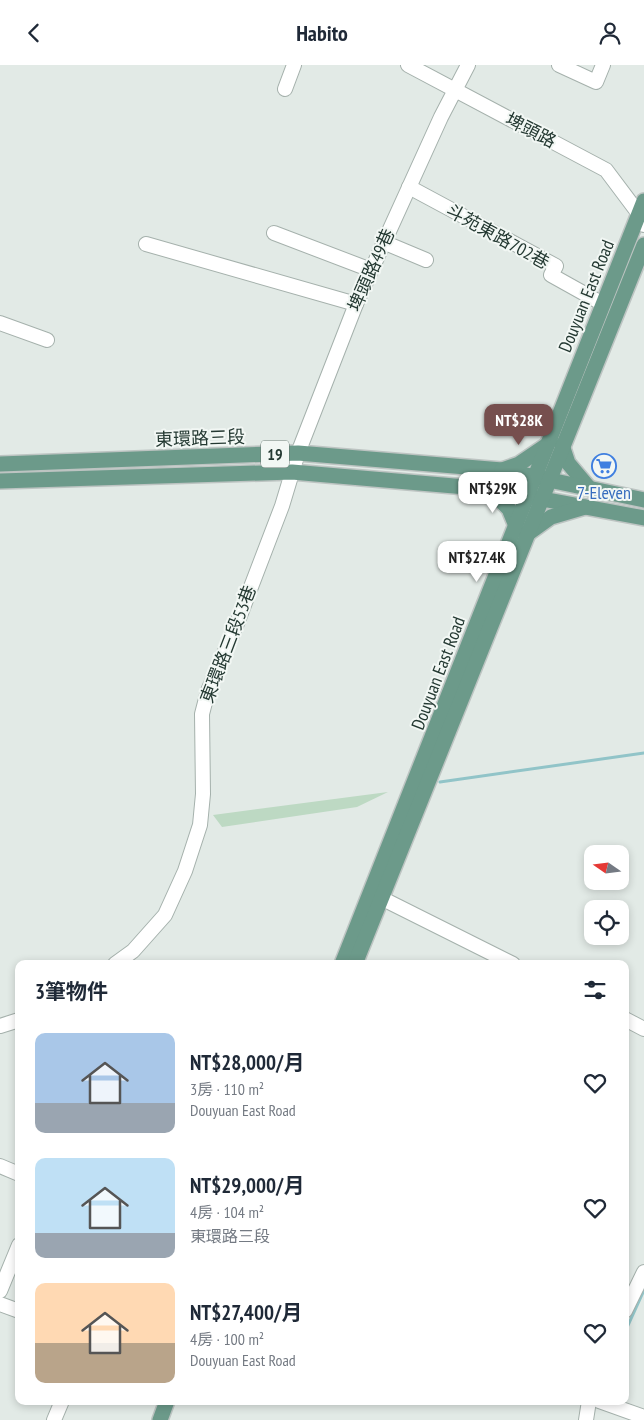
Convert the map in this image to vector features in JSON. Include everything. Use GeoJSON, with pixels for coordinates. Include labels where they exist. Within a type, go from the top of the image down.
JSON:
{"type":"FeatureCollection","features":[{"type":"Feature","properties":{"kind":"main road","name":"Douyuan East Road"},"geometry":{"type":"LineString","coordinates":[[357,960],[555,445],[603,304],[642,213]]}},
{"type":"Feature","properties":{"kind":"main road","name":"Douyuan East Road"},"geometry":{"type":"LineString","coordinates":[[555,445],[644,245]]}},
{"type":"Feature","properties":{"kind":"main road"},"geometry":{"type":"LineString","coordinates":[[502,470],[519,464],[555,445],[590,489]]}},
{"type":"Feature","properties":{"kind":"main road","name":"東環路三段"},"geometry":{"type":"LineString","coordinates":[[0,464],[298,453],[502,470],[542,479]]}},
{"type":"Feature","properties":{"kind":"main road","name":"東環路三段"},"geometry":{"type":"LineString","coordinates":[[0,481],[292,472],[489,489],[534,496]]}},
{"type":"Feature","properties":{"kind":"main road","name":"19"},"geometry":{"type":"LineString","coordinates":[[542,479],[644,500]]}},
{"type":"Feature","properties":{"kind":"main road"},"geometry":{"type":"LineString","coordinates":[[489,489],[509,509],[521,531],[551,517],[587,507]]}},
{"type":"Feature","properties":{"kind":"main road","name":"19"},"geometry":{"type":"LineString","coordinates":[[534,496],[644,518]]}},
{"type":"Feature","properties":{"kind":"main road","name":"Douyuan East Road"},"geometry":{"type":"LineString","coordinates":[[344,960],[521,531]]}},
{"type":"Feature","properties":{"kind":"main road"},"geometry":{"type":"LineString","coordinates":[[160,1420],[166,1405]]}},
{"type":"Feature","properties":{"kind":"main road"},"geometry":{"type":"LineString","coordinates":[[170,1420],[176,1405]]}},
{"type":"Feature","properties":{"kind":"street"},"geometry":{"type":"LineString","coordinates":[[285,89],[294,65]]}},
{"type":"Feature","properties":{"kind":"street","name":"埤頭路"},"geometry":{"type":"LineString","coordinates":[[408,65],[606,170],[642,213]]}},
{"type":"Feature","properties":{"kind":"street","name":"埤頭路49巷"},"geometry":{"type":"LineString","coordinates":[[298,453],[356,304],[383,242],[468,65]]}},
{"type":"Feature","properties":{"kind":"street"},"geometry":{"type":"LineString","coordinates":[[559,65],[596,82],[603,65]]}},
{"type":"Feature","properties":{"kind":"street","name":"斗苑東路702巷"},"geometry":{"type":"LineString","coordinates":[[409,187],[556,265],[551,275],[603,304]]}},
{"type":"Feature","properties":{"kind":"street"},"geometry":{"type":"LineString","coordinates":[[274,233],[371,270]]}},
{"type":"Feature","properties":{"kind":"street"},"geometry":{"type":"LineString","coordinates":[[383,242],[426,260]]}},
{"type":"Feature","properties":{"kind":"street"},"geometry":{"type":"LineString","coordinates":[[146,244],[356,304]]}},
{"type":"Feature","properties":{"kind":"street"},"geometry":{"type":"LineString","coordinates":[[0,323],[47,340]]}},
{"type":"Feature","properties":{"kind":"street","name":"東環路三段53巷"},"geometry":{"type":"LineString","coordinates":[[121,960],[133,951],[165,915],[186,871],[200,825],[203,794],[202,714],[208,691],[238,621],[298,453]]}},
{"type":"Feature","properties":{"kind":"street"},"geometry":{"type":"LineString","coordinates":[[381,899],[505,960]]}},
{"type":"Feature","properties":{"kind":"street"},"geometry":{"type":"LineString","coordinates":[[0,1026],[15,1021]]}},
{"type":"Feature","properties":{"kind":"street"},"geometry":{"type":"LineString","coordinates":[[629,1021],[644,1029]]}},
{"type":"Feature","properties":{"kind":"street"},"geometry":{"type":"LineString","coordinates":[[0,1166],[15,1172]]}},
{"type":"Feature","properties":{"kind":"street"},"geometry":{"type":"LineString","coordinates":[[0,1291],[15,1255]]}},
{"type":"Feature","properties":{"kind":"street"},"geometry":{"type":"LineString","coordinates":[[629,1303],[644,1272]]}},
{"type":"Feature","properties":{"kind":"street"},"geometry":{"type":"LineString","coordinates":[[0,1304],[15,1310]]}},
{"type":"Feature","properties":{"kind":"street"},"geometry":{"type":"LineString","coordinates":[[54,1420],[60,1405]]}},
{"type":"Feature","properties":{"kind":"street"},"geometry":{"type":"LineString","coordinates":[[586,1420],[589,1405]]}},
{"type":"Feature","properties":{"kind":"street"},"geometry":{"type":"LineString","coordinates":[[610,1405],[644,1417]]}},
{"type":"Feature","properties":{"kind":"green space"},"geometry":{"type":"Polygon","coordinates":[[[388,792],[357,807],[222,827],[213,815],[388,792]]]}},
{"type":"Feature","properties":{"kind":"waterway"},"geometry":{"type":"LineString","coordinates":[[440,782],[644,753]]}},
{"type":"Feature","properties":{"kind":"waterway"},"geometry":{"type":"LineString","coordinates":[[629,1323],[644,1290]]}},
{"type":"Feature","properties":{"kind":"place","name":"7-Eleven"},"geometry":{"type":"Point","coordinates":[604,466]}}]}
